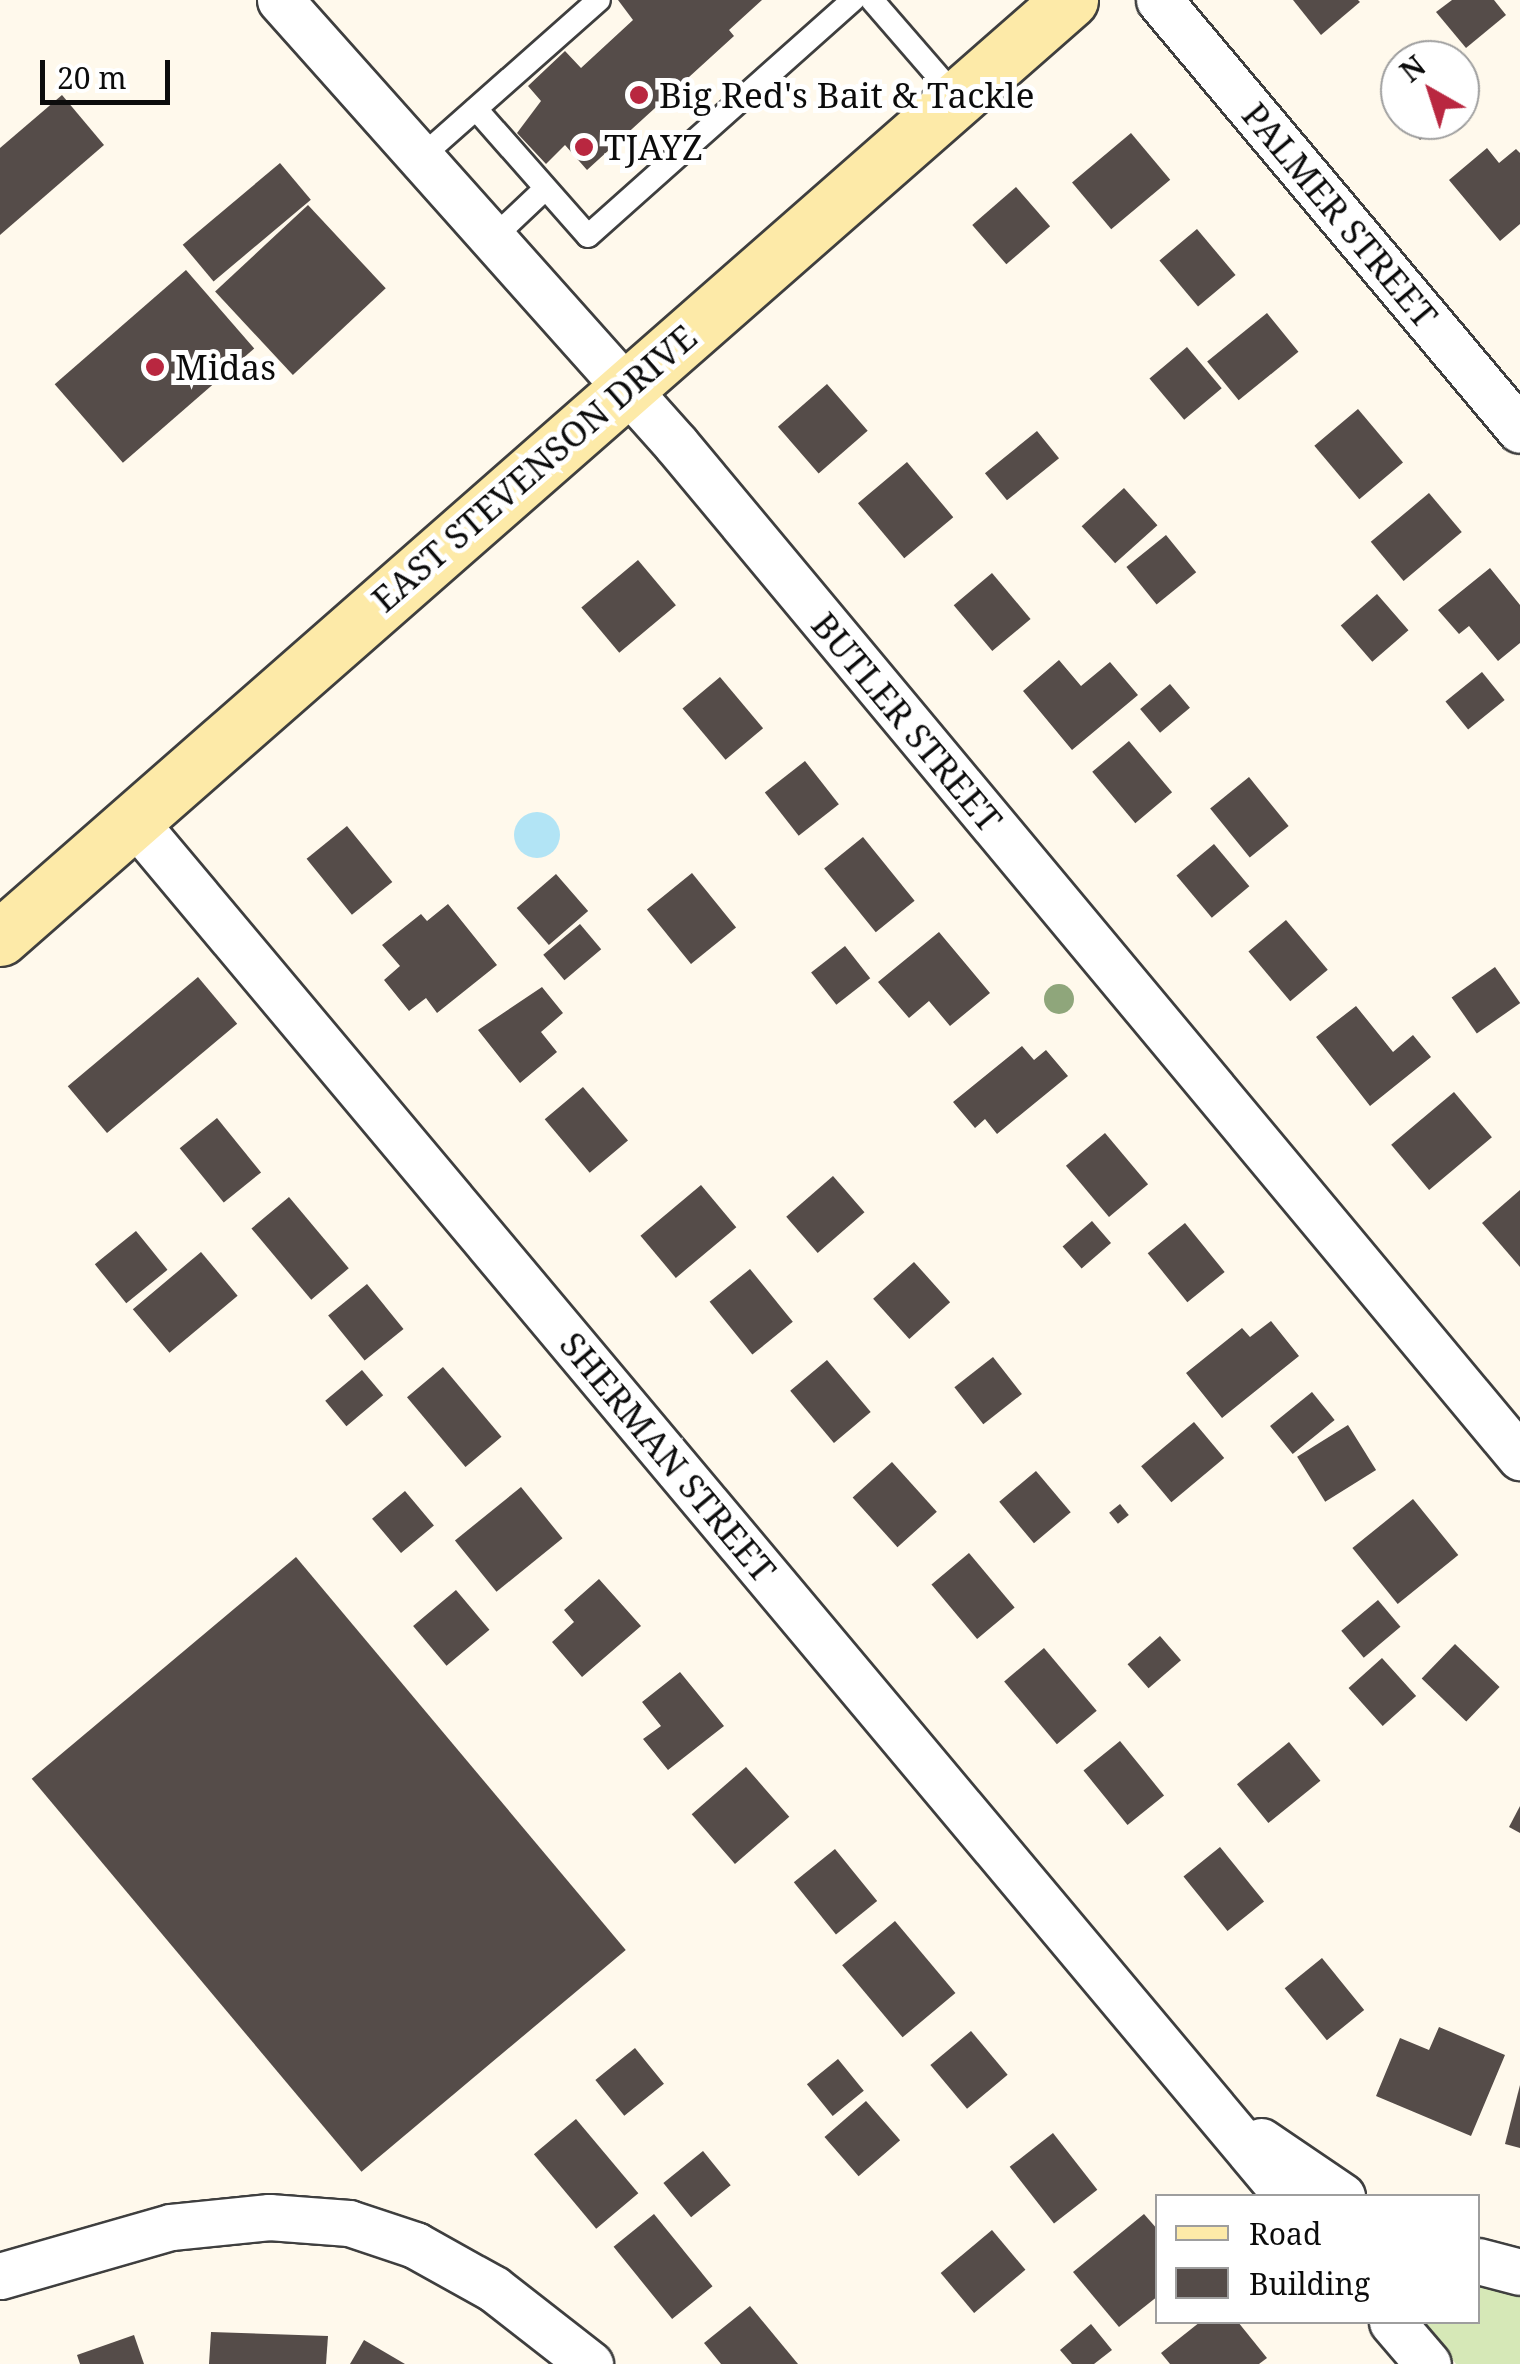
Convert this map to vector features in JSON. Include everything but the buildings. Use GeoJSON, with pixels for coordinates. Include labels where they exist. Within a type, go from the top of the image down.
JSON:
{"type":"FeatureCollection","features":[{"type":"Feature","properties":{"kind":"main road","name":"EAST STEVENSON DRIVE"},"geometry":{"type":"LineString","coordinates":[[0,938],[1070,0]]}},
{"type":"Feature","properties":{"kind":"street","name":"BUTLER STREET"},"geometry":{"type":"LineString","coordinates":[[280,0],[625,388],[1520,1456]]}},
{"type":"Feature","properties":{"kind":"street","name":"PALMER STREET"},"geometry":{"type":"LineString","coordinates":[[1159,0],[1520,430]]}},
{"type":"Feature","properties":{"kind":"street","name":"SHERMAN STREET"},"geometry":{"type":"LineString","coordinates":[[134,820],[1285,2194]]}},
{"type":"Feature","properties":{"kind":"street","name":"SHERMAN STREET"},"geometry":{"type":"LineString","coordinates":[[1202,2095],[1339,2194]]}},
{"type":"Feature","properties":{"kind":"street"},"geometry":{"type":"LineString","coordinates":[[0,2276],[171,2227],[269,2218],[349,2223],[415,2245],[494,2289],[590,2364]]}},
{"type":"Feature","properties":{"kind":"street"},"geometry":{"type":"LineString","coordinates":[[1480,2262],[1520,2272]]}},
{"type":"Feature","properties":{"kind":"street"},"geometry":{"type":"LineString","coordinates":[[1394,2324],[1428,2364]]}},
{"type":"Feature","properties":{"kind":"lane"},"geometry":{"type":"LineString","coordinates":[[419,158],[599,0]]}},
{"type":"Feature","properties":{"kind":"lane"},"geometry":{"type":"LineString","coordinates":[[872,0],[957,98]]}},
{"type":"Feature","properties":{"kind":"lane"},"geometry":{"type":"LineString","coordinates":[[476,109],[588,236],[843,3]]}},
{"type":"Feature","properties":{"kind":"lane"},"geometry":{"type":"LineString","coordinates":[[493,238],[545,189]]}},
{"type":"Feature","properties":{"kind":"green space"},"geometry":{"type":"Polygon","coordinates":[[[1480,2285],[1520,2291],[1520,2364],[1456,2364],[1424,2324],[1480,2324],[1480,2285]]]}},
{"type":"Feature","properties":{"kind":"water"},"geometry":{"type":"Polygon","coordinates":[[[537,812],[553,819],[560,835],[553,851],[537,858],[521,851],[514,835],[521,819],[537,812]]]}},
{"type":"Feature","properties":{"kind":"place","name":"Big Red's Bait & Tackle"},"geometry":{"type":"Point","coordinates":[639,95]}},
{"type":"Feature","properties":{"kind":"place","name":"TJAYZ"},"geometry":{"type":"Point","coordinates":[584,147]}},
{"type":"Feature","properties":{"kind":"place","name":"Midas"},"geometry":{"type":"Point","coordinates":[155,367]}}]}
